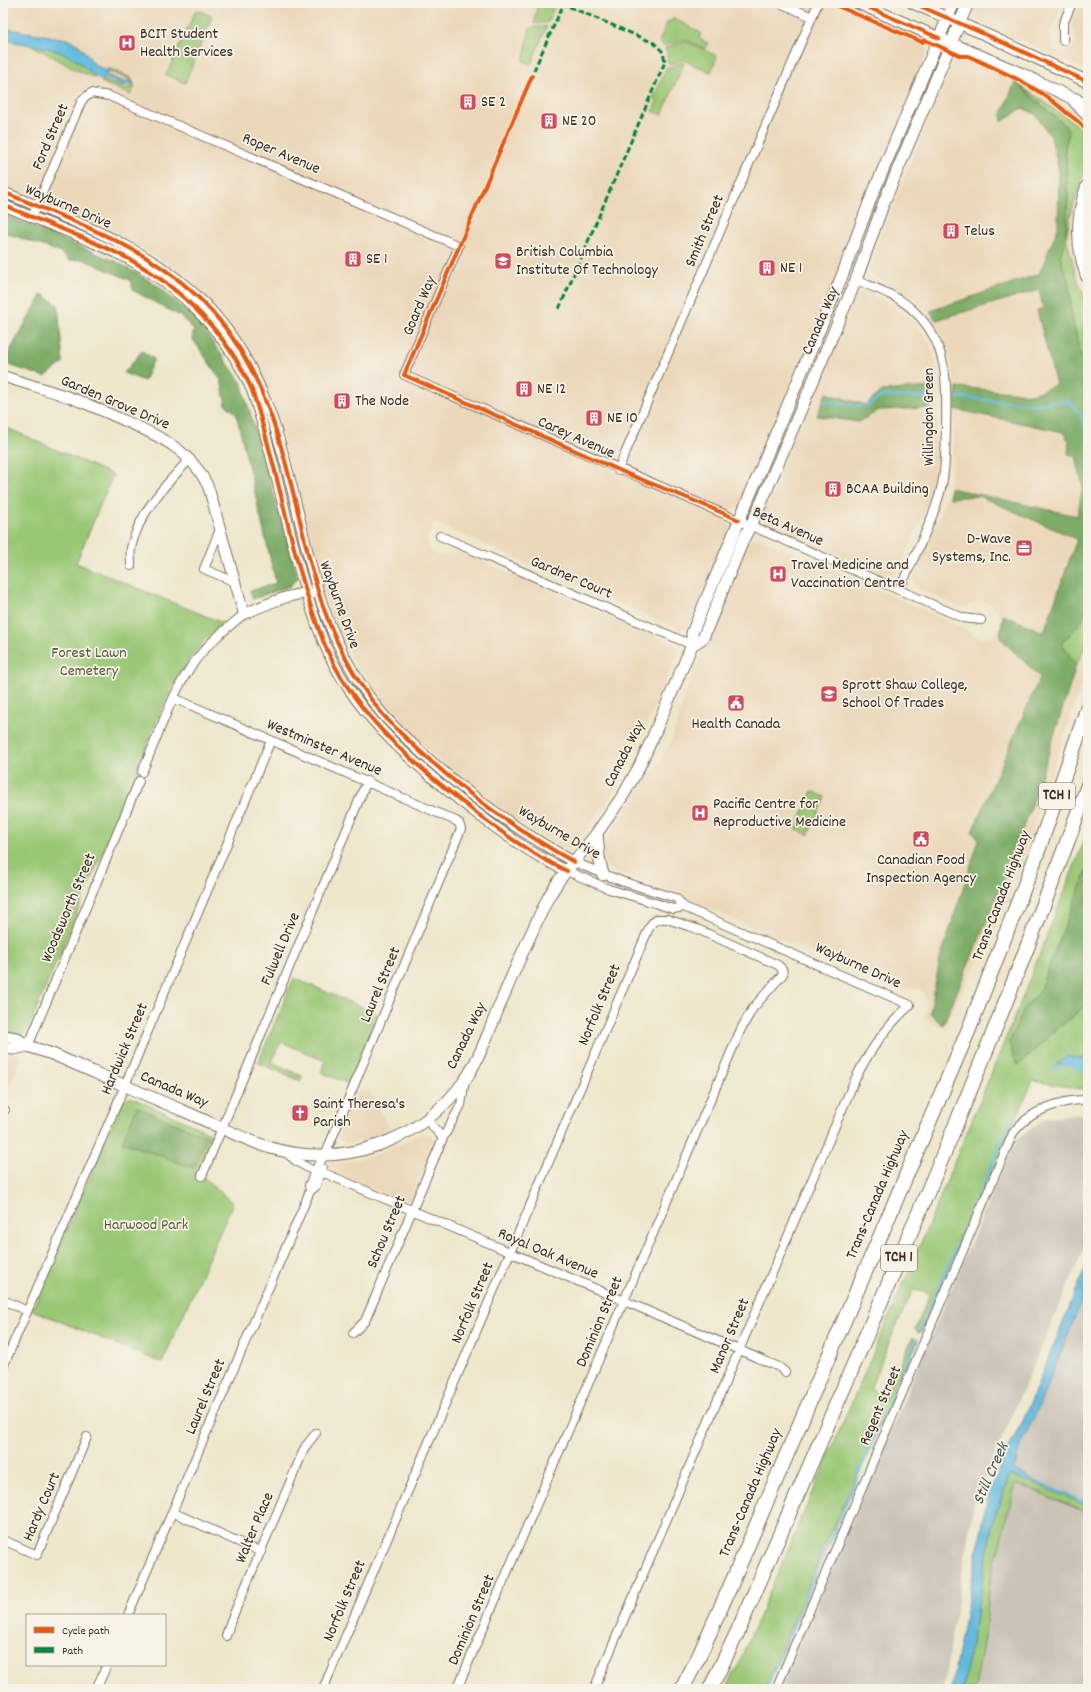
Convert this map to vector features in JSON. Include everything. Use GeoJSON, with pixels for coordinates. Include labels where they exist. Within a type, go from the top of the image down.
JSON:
{"type":"FeatureCollection","features":[{"type":"Feature","properties":{"kind":"highway"},"geometry":{"type":"LineString","coordinates":[[1075,100],[1088,114]]}},
{"type":"Feature","properties":{"kind":"highway"},"geometry":{"type":"LineString","coordinates":[[1088,187],[1082,207],[1079,228],[1080,249],[1088,276]]}},
{"type":"Feature","properties":{"kind":"highway"},"geometry":{"type":"LineString","coordinates":[[1079,733],[1088,694]]}},
{"type":"Feature","properties":{"kind":"highway","name":"Trans-Canada Highway"},"geometry":{"type":"LineString","coordinates":[[682,1689],[699,1656],[730,1587],[969,1029],[1035,859],[1088,707]]}},
{"type":"Feature","properties":{"kind":"highway","name":"TCH 1"},"geometry":{"type":"LineString","coordinates":[[710,1689],[738,1631],[902,1250],[1022,962],[1088,785]]}},
{"type":"Feature","properties":{"kind":"main road"},"geometry":{"type":"LineString","coordinates":[[858,3],[1020,73],[1088,106]]}},
{"type":"Feature","properties":{"kind":"main road"},"geometry":{"type":"LineString","coordinates":[[913,3],[1088,82]]}},
{"type":"Feature","properties":{"kind":"main road","name":"Canada Way"},"geometry":{"type":"LineString","coordinates":[[3,1036],[16,1038],[28,1046],[52,1054],[260,1144],[302,1155],[325,1155],[356,1152],[374,1148],[400,1137],[426,1119],[451,1096],[465,1079],[482,1048],[549,896],[597,833],[624,794],[638,767],[692,645],[692,633],[842,276],[871,198],[954,3]]}},
{"type":"Feature","properties":{"kind":"main road","name":"Canada Way"},"geometry":{"type":"LineString","coordinates":[[692,645],[703,638],[856,280],[884,202],[968,3]]}},
{"type":"Feature","properties":{"kind":"main road"},"geometry":{"type":"LineString","coordinates":[[597,833],[599,857],[603,875]]}},
{"type":"Feature","properties":{"kind":"main road","name":"Canada Way"},"geometry":{"type":"LineString","coordinates":[[3,1048],[13,1049],[28,1046]]}},
{"type":"Feature","properties":{"kind":"street"},"geometry":{"type":"LineString","coordinates":[[780,3],[812,17]]}},
{"type":"Feature","properties":{"kind":"street","name":"Smith Street"},"geometry":{"type":"LineString","coordinates":[[618,470],[818,3]]}},
{"type":"Feature","properties":{"kind":"street"},"geometry":{"type":"LineString","coordinates":[[1062,41],[1063,24],[1072,3]]}},
{"type":"Feature","properties":{"kind":"street","name":"Ford Street"},"geometry":{"type":"LineString","coordinates":[[32,217],[82,100],[90,93]]}},
{"type":"Feature","properties":{"kind":"street","name":"Roper Avenue"},"geometry":{"type":"LineString","coordinates":[[90,93],[108,96],[459,246]]}},
{"type":"Feature","properties":{"kind":"street","name":"Wayburne Drive"},"geometry":{"type":"LineString","coordinates":[[3,192],[103,234],[136,250],[180,280],[207,305],[237,343],[257,379],[306,593],[325,643],[330,655],[356,700],[402,752],[483,818],[515,841],[567,871],[609,889],[674,909],[684,907]]}},
{"type":"Feature","properties":{"kind":"street","name":"Wayburne Drive"},"geometry":{"type":"LineString","coordinates":[[3,205],[129,259],[170,286],[202,315],[226,344],[262,402],[284,458],[319,593],[330,624],[348,663],[360,684],[380,711],[398,731],[464,789],[536,840],[574,862],[603,875],[676,898],[684,907],[910,1005]]}},
{"type":"Feature","properties":{"kind":"street","name":"Goard Way"},"geometry":{"type":"LineString","coordinates":[[404,375],[459,246]]}},
{"type":"Feature","properties":{"kind":"street","name":"Willingdon Green"},"geometry":{"type":"LineString","coordinates":[[856,280],[900,300],[917,314],[937,343],[945,368],[946,444],[943,483],[932,516],[899,590]]}},
{"type":"Feature","properties":{"kind":"street","name":"Carey Avenue"},"geometry":{"type":"LineString","coordinates":[[404,375],[618,470],[739,520]]}},
{"type":"Feature","properties":{"kind":"street","name":"Garden Grove Drive"},"geometry":{"type":"LineString","coordinates":[[3,376],[79,401],[152,432],[170,443],[190,459],[201,471],[206,480],[244,614]]}},
{"type":"Feature","properties":{"kind":"street"},"geometry":{"type":"LineString","coordinates":[[131,566],[131,549],[146,513],[160,493],[190,459]]}},
{"type":"Feature","properties":{"kind":"street","name":"Beta Avenue"},"geometry":{"type":"LineString","coordinates":[[739,520],[963,618],[981,620]]}},
{"type":"Feature","properties":{"kind":"street"},"geometry":{"type":"LineString","coordinates":[[220,529],[204,569],[234,582]]}},
{"type":"Feature","properties":{"kind":"street","name":"Gardner Court"},"geometry":{"type":"LineString","coordinates":[[440,536],[692,645]]}},
{"type":"Feature","properties":{"kind":"street"},"geometry":{"type":"LineString","coordinates":[[142,772],[174,698],[188,672],[202,652],[244,614],[268,603],[306,593],[319,593]]}},
{"type":"Feature","properties":{"kind":"street","name":"Westminster Avenue"},"geometry":{"type":"LineString","coordinates":[[174,698],[367,781],[456,821],[461,826]]}},
{"type":"Feature","properties":{"kind":"street"},"geometry":{"type":"LineString","coordinates":[[370,717],[380,711]]}},
{"type":"Feature","properties":{"kind":"street","name":"Hardwick Street"},"geometry":{"type":"LineString","coordinates":[[3,1367],[125,1086],[271,740]]}},
{"type":"Feature","properties":{"kind":"street","name":"Woodsworth Street"},"geometry":{"type":"LineString","coordinates":[[28,1046],[139,781]]}},
{"type":"Feature","properties":{"kind":"street","name":"Fulwell Drive"},"geometry":{"type":"LineString","coordinates":[[202,1176],[367,781]]}},
{"type":"Feature","properties":{"kind":"street","name":"Laurel Street"},"geometry":{"type":"LineString","coordinates":[[128,1614],[310,1190],[315,1186],[318,1172],[460,834],[461,826]]}},
{"type":"Feature","properties":{"kind":"street","name":"Dominion Street"},"geometry":{"type":"LineString","coordinates":[[457,1689],[745,1019],[755,1005],[782,976],[782,968],[778,965],[682,924],[661,918],[652,923],[649,928]]}},
{"type":"Feature","properties":{"kind":"street","name":"Norfolk Street"},"geometry":{"type":"LineString","coordinates":[[322,1689],[649,928]]}},
{"type":"Feature","properties":{"kind":"street","name":"Manor Street"},"geometry":{"type":"LineString","coordinates":[[594,1689],[858,1073],[878,1039],[896,1018],[910,1005]]}},
{"type":"Feature","properties":{"kind":"street","name":"Schou Street"},"geometry":{"type":"LineString","coordinates":[[353,1333],[365,1321],[442,1138],[461,1105],[465,1079]]}},
{"type":"Feature","properties":{"kind":"street","name":"Regent Street"},"geometry":{"type":"LineString","coordinates":[[776,1689],[1013,1134],[1020,1124],[1042,1110],[1072,1100],[1088,1100]]}},
{"type":"Feature","properties":{"kind":"street"},"geometry":{"type":"LineString","coordinates":[[426,1119],[442,1138]]}},
{"type":"Feature","properties":{"kind":"street","name":"Royal Oak Avenue"},"geometry":{"type":"LineString","coordinates":[[284,1151],[296,1161],[318,1172],[412,1210],[785,1372]]}},
{"type":"Feature","properties":{"kind":"street"},"geometry":{"type":"LineString","coordinates":[[3,1300],[27,1311]]}},
{"type":"Feature","properties":{"kind":"street","name":"Walter Place"},"geometry":{"type":"LineString","coordinates":[[226,1636],[230,1623],[305,1447],[316,1433]]}},
{"type":"Feature","properties":{"kind":"street","name":"Hardy Court"},"geometry":{"type":"LineString","coordinates":[[3,1540],[37,1555],[87,1437]]}},
{"type":"Feature","properties":{"kind":"street"},"geometry":{"type":"LineString","coordinates":[[172,1512],[261,1552]]}},
{"type":"Feature","properties":{"kind":"street"},"geometry":{"type":"LineString","coordinates":[[96,1689],[107,1666]]}},
{"type":"Feature","properties":{"kind":"shaded area","name":"British Columbia Institute Of Technology"},"geometry":{"type":"Polygon","coordinates":[[[3,3],[846,3],[926,39],[928,44],[927,52],[913,82],[910,96],[836,281],[739,508],[732,508],[727,522],[731,527],[688,628],[680,630],[435,523],[427,539],[429,548],[437,555],[459,551],[675,645],[677,648],[678,653],[628,767],[607,802],[572,847],[567,849],[562,848],[538,834],[493,804],[466,783],[419,744],[403,728],[386,710],[360,674],[339,633],[330,611],[272,400],[251,357],[227,320],[214,305],[177,269],[139,246],[51,208],[48,205],[47,200],[31,193],[25,196],[3,187],[3,3]]]}},
{"type":"Feature","properties":{"kind":"shaded area"},"geometry":{"type":"Polygon","coordinates":[[[973,3],[1063,3],[1050,32],[1049,40],[1055,49],[1064,52],[1071,49],[1076,42],[1072,21],[1080,3],[1088,3],[1088,71],[981,23],[975,15],[973,3]]]}},
{"type":"Feature","properties":{"kind":"shaded area"},"geometry":{"type":"Polygon","coordinates":[[[963,54],[1014,76],[1079,113],[1088,121],[1088,167],[1073,214],[1071,233],[1079,273],[1088,299],[1088,666],[1009,899],[944,1028],[922,1018],[927,1009],[927,1002],[923,992],[918,989],[911,987],[901,990],[895,989],[669,891],[615,872],[609,869],[604,862],[604,851],[611,832],[619,818],[660,761],[672,740],[688,685],[746,546],[751,539],[761,538],[953,623],[975,636],[983,638],[989,637],[995,633],[999,627],[1001,619],[999,613],[990,603],[981,602],[966,607],[960,607],[920,590],[914,584],[914,576],[940,516],[950,483],[953,461],[954,381],[952,366],[942,334],[928,314],[917,302],[897,288],[873,276],[869,270],[879,238],[940,92],[955,58],[963,54]]]}},
{"type":"Feature","properties":{"kind":"shaded area"},"geometry":{"type":"Polygon","coordinates":[[[861,291],[894,305],[912,320],[927,339],[932,350],[937,370],[937,462],[933,487],[925,511],[899,570],[895,575],[889,576],[771,525],[763,519],[762,515],[762,509],[777,485],[783,462],[855,294],[861,291]]]}},
{"type":"Feature","properties":{"kind":"shaded area"},"geometry":{"type":"Polygon","coordinates":[[[3,1052],[23,1054],[6,1096],[3,1096],[3,1052]]]}},
{"type":"Feature","properties":{"kind":"shaded area"},"geometry":{"type":"Polygon","coordinates":[[[369,1090],[391,1131],[367,1140],[345,1144],[339,1139],[339,1134],[356,1091],[369,1090]]]}},
{"type":"Feature","properties":{"kind":"shaded area"},"geometry":{"type":"Polygon","coordinates":[[[1082,1114],[1088,1115],[1088,1240],[974,1502],[943,1689],[780,1689],[1015,1140],[1046,1118],[1082,1114]]]}},
{"type":"Feature","properties":{"kind":"shaded area"},"geometry":{"type":"Polygon","coordinates":[[[422,1133],[432,1135],[435,1145],[411,1200],[398,1200],[352,1180],[328,1165],[331,1162],[354,1160],[377,1154],[422,1133]]]}},
{"type":"Feature","properties":{"kind":"shaded area"},"geometry":{"type":"Polygon","coordinates":[[[1088,1289],[1088,1689],[968,1689],[1000,1495],[1088,1289]]]}},
{"type":"Feature","properties":{"kind":"green space"},"geometry":{"type":"Polygon","coordinates":[[[538,3],[550,3],[555,5],[548,22],[534,24],[538,3]]]}},
{"type":"Feature","properties":{"kind":"green space"},"geometry":{"type":"Polygon","coordinates":[[[196,10],[212,16],[185,83],[166,75],[196,10]]]}},
{"type":"Feature","properties":{"kind":"green space"},"geometry":{"type":"Polygon","coordinates":[[[673,18],[701,33],[699,39],[708,43],[705,49],[685,39],[663,46],[659,42],[668,21],[671,22],[673,18]]]}},
{"type":"Feature","properties":{"kind":"green space"},"geometry":{"type":"Polygon","coordinates":[[[547,26],[531,64],[523,61],[530,28],[547,26]]]}},
{"type":"Feature","properties":{"kind":"green space"},"geometry":{"type":"Polygon","coordinates":[[[685,41],[717,56],[711,72],[683,60],[668,64],[665,48],[685,41]]]}},
{"type":"Feature","properties":{"kind":"green space"},"geometry":{"type":"Polygon","coordinates":[[[31,45],[59,51],[67,55],[89,70],[96,78],[76,70],[31,45]]]}},
{"type":"Feature","properties":{"kind":"green space"},"geometry":{"type":"Polygon","coordinates":[[[678,63],[684,63],[662,115],[653,111],[657,101],[653,99],[667,67],[673,67],[678,63]]]}},
{"type":"Feature","properties":{"kind":"green space"},"geometry":{"type":"Polygon","coordinates":[[[108,68],[131,78],[135,86],[131,95],[101,82],[103,80],[121,87],[131,88],[132,81],[107,71],[108,68]]]}},
{"type":"Feature","properties":{"kind":"green space"},"geometry":{"type":"Polygon","coordinates":[[[1015,82],[1076,124],[1080,128],[1083,135],[1088,133],[1088,162],[1071,213],[1066,237],[1065,147],[1069,132],[1065,125],[1015,82]]]}},
{"type":"Feature","properties":{"kind":"green space"},"geometry":{"type":"Polygon","coordinates":[[[1015,82],[1065,125],[1069,132],[1065,147],[1068,198],[1066,237],[1060,256],[1069,283],[1072,318],[1083,365],[1082,387],[1088,418],[1088,602],[1082,621],[1062,643],[1076,666],[1032,805],[994,904],[943,1025],[930,1013],[940,959],[979,840],[972,832],[1040,677],[1000,638],[1003,615],[1044,632],[1077,539],[979,496],[950,498],[950,488],[1077,516],[1083,488],[1076,456],[1068,454],[1069,441],[1063,432],[954,409],[957,387],[1032,394],[1056,385],[1037,310],[1043,308],[1039,290],[936,320],[930,311],[1039,274],[1058,228],[1059,171],[1051,137],[1035,114],[1022,108],[1002,122],[1001,116],[1015,82]]]}},
{"type":"Feature","properties":{"kind":"green space"},"geometry":{"type":"Polygon","coordinates":[[[3,214],[119,263],[157,285],[195,318],[241,382],[298,578],[290,586],[253,599],[250,591],[276,583],[236,413],[226,405],[221,380],[192,338],[194,330],[180,316],[134,291],[130,280],[82,259],[69,261],[60,252],[3,232],[3,214]]]}},
{"type":"Feature","properties":{"kind":"green space"},"geometry":{"type":"Polygon","coordinates":[[[1066,237],[1076,275],[1088,308],[1088,418],[1082,387],[1083,365],[1072,318],[1069,283],[1060,256],[1066,237]]]}},
{"type":"Feature","properties":{"kind":"green space"},"geometry":{"type":"Polygon","coordinates":[[[42,294],[58,305],[63,363],[45,377],[3,363],[42,294]]]}},
{"type":"Feature","properties":{"kind":"green space"},"geometry":{"type":"Polygon","coordinates":[[[142,351],[154,359],[144,381],[124,373],[142,351]]]}},
{"type":"Feature","properties":{"kind":"green space"},"geometry":{"type":"Polygon","coordinates":[[[930,387],[930,408],[879,410],[859,422],[817,416],[826,393],[866,405],[882,391],[930,387]]]}},
{"type":"Feature","properties":{"kind":"green space","name":"Forest Lawn Cemetery"},"geometry":{"type":"Polygon","coordinates":[[[3,426],[113,475],[76,563],[223,623],[193,654],[181,671],[163,707],[138,767],[138,777],[132,782],[28,1029],[22,1035],[3,1032],[3,426]]]}},
{"type":"Feature","properties":{"kind":"green space"},"geometry":{"type":"Polygon","coordinates":[[[1088,602],[1088,639],[1076,666],[1062,643],[1082,621],[1088,602]]]}},
{"type":"Feature","properties":{"kind":"green space"},"geometry":{"type":"Polygon","coordinates":[[[812,791],[825,797],[808,835],[796,829],[812,791]]]}},
{"type":"Feature","properties":{"kind":"green space"},"geometry":{"type":"Polygon","coordinates":[[[1088,831],[1088,867],[1039,992],[1025,1007],[1019,1065],[1045,1040],[1088,1003],[1088,1060],[1068,1056],[1057,1064],[1067,1063],[1088,1072],[1088,1090],[1033,1081],[922,1332],[918,1333],[915,1330],[929,1296],[925,1292],[913,1290],[893,1333],[870,1389],[884,1396],[895,1377],[913,1337],[918,1341],[827,1540],[765,1689],[725,1689],[738,1665],[926,1231],[1022,999],[1088,831]]]}},
{"type":"Feature","properties":{"kind":"green space"},"geometry":{"type":"Polygon","coordinates":[[[1088,867],[1088,1003],[1018,1065],[1013,1056],[1009,1043],[1025,1007],[1039,992],[1088,867]]]}},
{"type":"Feature","properties":{"kind":"green space"},"geometry":{"type":"Polygon","coordinates":[[[294,978],[377,1014],[348,1084],[321,1072],[325,1061],[281,1042],[272,1062],[302,1076],[301,1081],[258,1063],[294,978]]]}},
{"type":"Feature","properties":{"kind":"green space","name":"Harwood Park"},"geometry":{"type":"Polygon","coordinates":[[[128,1098],[133,1098],[210,1133],[210,1148],[202,1176],[233,1203],[162,1363],[32,1310],[119,1109],[128,1098]]]}},
{"type":"Feature","properties":{"kind":"green space"},"geometry":{"type":"Polygon","coordinates":[[[137,1107],[207,1137],[194,1168],[122,1142],[137,1107]]]}},
{"type":"Feature","properties":{"kind":"green space"},"geometry":{"type":"Polygon","coordinates":[[[1010,1475],[1032,1482],[1088,1506],[1088,1513],[1016,1483],[990,1581],[986,1626],[975,1689],[963,1689],[993,1520],[1010,1475]]]}},
{"type":"Feature","properties":{"kind":"water"},"geometry":{"type":"Polygon","coordinates":[[[3,28],[67,39],[79,45],[95,65],[107,71],[106,75],[122,81],[132,81],[132,85],[122,85],[104,78],[103,80],[91,73],[73,58],[57,51],[39,46],[3,40],[3,28]]]}},
{"type":"Feature","properties":{"kind":"water"},"geometry":{"type":"Polygon","coordinates":[[[1067,1056],[1088,1060],[1088,1072],[1067,1063],[1056,1065],[1067,1056]]]}},
{"type":"Feature","properties":{"kind":"water"},"geometry":{"type":"Polygon","coordinates":[[[1088,1261],[1088,1286],[1036,1413],[1020,1445],[1014,1470],[1046,1488],[1010,1475],[993,1520],[963,1689],[951,1689],[987,1501],[1003,1458],[1023,1421],[1088,1261]]]}},
{"type":"Feature","properties":{"kind":"waterway"},"geometry":{"type":"LineString","coordinates":[[825,401],[852,406],[867,406],[882,396],[929,397]]}},
{"type":"Feature","properties":{"kind":"waterway"},"geometry":{"type":"LineString","coordinates":[[958,397],[1030,404],[1069,401],[1082,417],[1088,437]]}},
{"type":"Feature","properties":{"kind":"waterway"},"geometry":{"type":"LineString","coordinates":[[1053,1070],[1067,1064],[1088,1072]]}},
{"type":"Feature","properties":{"kind":"waterway"},"geometry":{"type":"LineString","coordinates":[[920,1331],[1012,1118]]}},
{"type":"Feature","properties":{"kind":"waterway"},"geometry":{"type":"LineString","coordinates":[[768,1685],[917,1338]]}},
{"type":"Feature","properties":{"kind":"waterway"},"geometry":{"type":"LineString","coordinates":[[1039,1483],[1088,1504]]}},
{"type":"Feature","properties":{"kind":"marked path"},"geometry":{"type":"LineString","coordinates":[[530,79],[564,3]]}},
{"type":"Feature","properties":{"kind":"marked path"},"geometry":{"type":"LineString","coordinates":[[559,309],[665,62],[663,52],[654,43],[563,4]]}},
{"type":"Feature","properties":{"kind":"cycle path"},"geometry":{"type":"LineString","coordinates":[[830,3],[922,42],[925,40],[961,56],[968,56],[1007,74],[1045,95],[1077,120],[1085,129],[1088,128]]}},
{"type":"Feature","properties":{"kind":"cycle path"},"geometry":{"type":"LineString","coordinates":[[858,3],[939,38]]}},
{"type":"Feature","properties":{"kind":"cycle path"},"geometry":{"type":"LineString","coordinates":[[913,3],[1088,82]]}},
{"type":"Feature","properties":{"kind":"cycle path"},"geometry":{"type":"LineString","coordinates":[[532,76],[404,375],[628,474],[739,520]]}},
{"type":"Feature","properties":{"kind":"cycle path"},"geometry":{"type":"LineString","coordinates":[[3,192],[84,226],[136,251],[183,284],[205,304],[230,334],[250,367],[266,403],[279,439],[323,607],[343,654],[360,684],[390,722],[458,784],[514,825],[574,862]]}},
{"type":"Feature","properties":{"kind":"cycle path"},"geometry":{"type":"LineString","coordinates":[[3,205],[83,237],[129,259],[167,284],[185,299],[217,332],[230,350],[252,390],[262,421],[294,549],[313,612],[324,643],[336,668],[350,691],[384,733],[403,752],[445,788],[514,841],[567,871]]}},
{"type":"Feature","properties":{"kind":"place","name":"BCIT Student Health Services"},"geometry":{"type":"Point","coordinates":[127,43]}},
{"type":"Feature","properties":{"kind":"place","name":"SE 2"},"geometry":{"type":"Point","coordinates":[468,102]}},
{"type":"Feature","properties":{"kind":"place","name":"NE 20"},"geometry":{"type":"Point","coordinates":[549,121]}},
{"type":"Feature","properties":{"kind":"place","name":"Telus"},"geometry":{"type":"Point","coordinates":[951,231]}},
{"type":"Feature","properties":{"kind":"place","name":"SE 1"},"geometry":{"type":"Point","coordinates":[353,259]}},
{"type":"Feature","properties":{"kind":"place","name":"British Columbia Institute Of Technology"},"geometry":{"type":"Point","coordinates":[503,261]}},
{"type":"Feature","properties":{"kind":"place","name":"NE 1"},"geometry":{"type":"Point","coordinates":[767,268]}},
{"type":"Feature","properties":{"kind":"place","name":"NE 12"},"geometry":{"type":"Point","coordinates":[524,389]}},
{"type":"Feature","properties":{"kind":"place","name":"The Node"},"geometry":{"type":"Point","coordinates":[342,401]}},
{"type":"Feature","properties":{"kind":"place","name":"NE 10"},"geometry":{"type":"Point","coordinates":[594,418]}},
{"type":"Feature","properties":{"kind":"place","name":"BCAA Building"},"geometry":{"type":"Point","coordinates":[833,489]}},
{"type":"Feature","properties":{"kind":"place","name":"D-Wave Systems, Inc."},"geometry":{"type":"Point","coordinates":[1024,548]}},
{"type":"Feature","properties":{"kind":"place","name":"Travel Medicine and Vaccination Centre"},"geometry":{"type":"Point","coordinates":[778,574]}},
{"type":"Feature","properties":{"kind":"place","name":"Sprott Shaw College, School Of Trades"},"geometry":{"type":"Point","coordinates":[829,694]}},
{"type":"Feature","properties":{"kind":"place","name":"Health Canada"},"geometry":{"type":"Point","coordinates":[736,703]}},
{"type":"Feature","properties":{"kind":"place","name":"Pacific Centre for Reproductive Medicine"},"geometry":{"type":"Point","coordinates":[700,813]}},
{"type":"Feature","properties":{"kind":"place","name":"Canadian Food Inspection Agency"},"geometry":{"type":"Point","coordinates":[921,839]}},
{"type":"Feature","properties":{"kind":"place","name":"Saint Theresa's Parish"},"geometry":{"type":"Point","coordinates":[300,1113]}},
{"type":"Feature","properties":{"kind":"water label","name":"Still Creek"},"geometry":{"type":"Point","coordinates":[992,1474]}}]}
